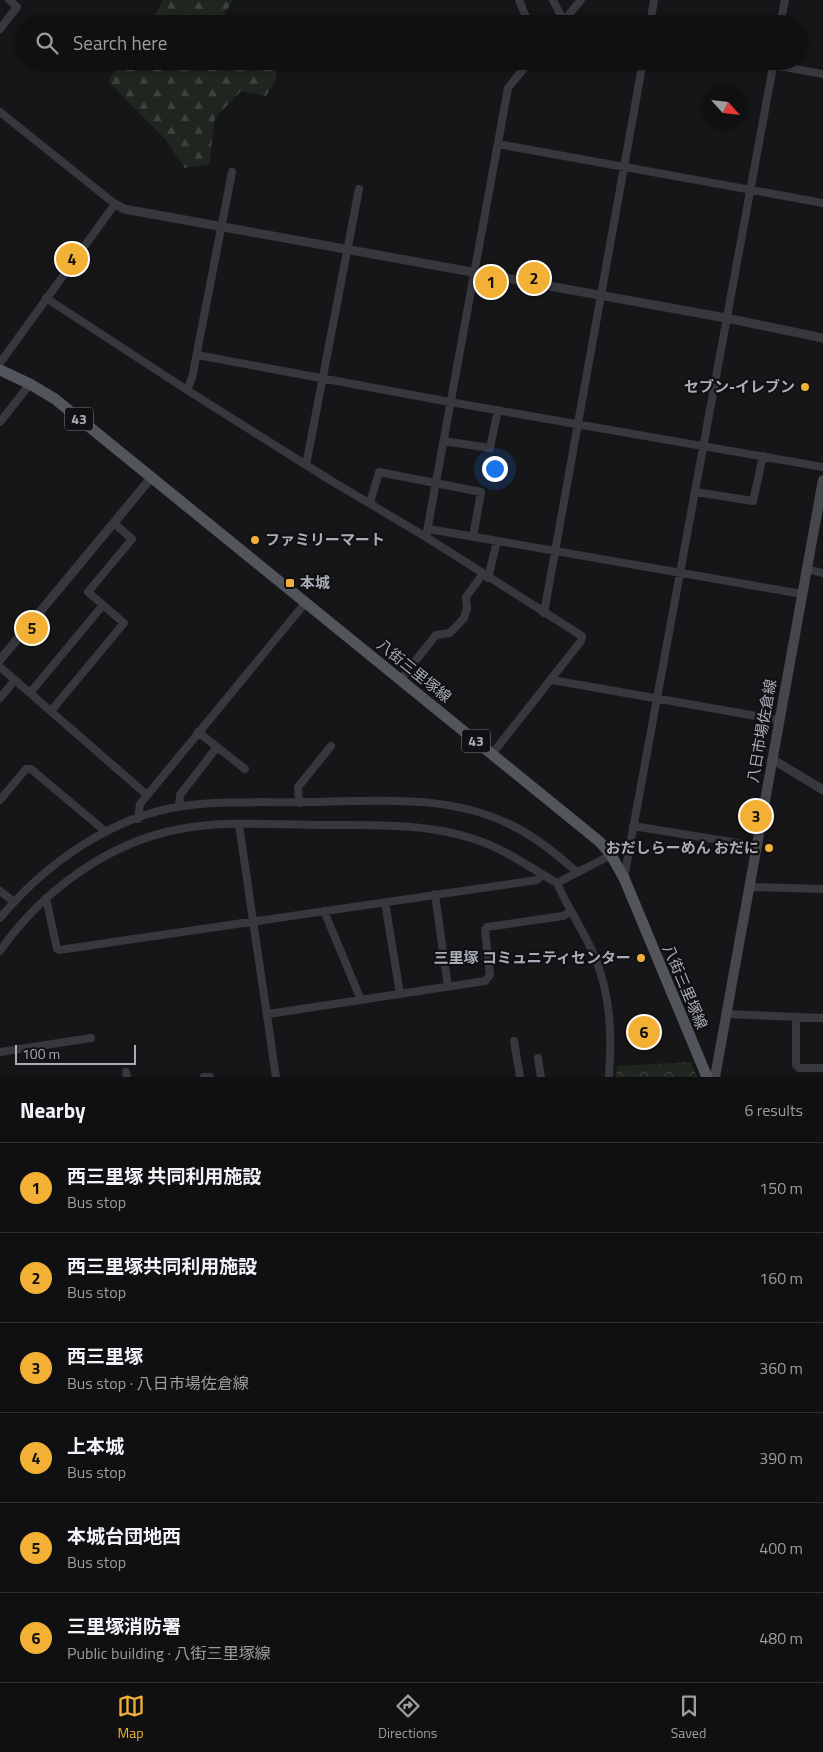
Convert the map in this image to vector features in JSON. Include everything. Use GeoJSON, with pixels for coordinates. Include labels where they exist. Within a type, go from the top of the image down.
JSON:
{"type":"FeatureCollection","features":[{"type":"Feature","properties":{"kind":"main road","name":"八街三里塚線"},"geometry":{"type":"LineString","coordinates":[[0,370],[30,384],[55,399],[590,832],[611,854],[624,878],[707,1077]]}},
{"type":"Feature","properties":{"kind":"main road","name":"八日市場佐倉線"},"geometry":{"type":"LineString","coordinates":[[715,1077],[823,480]]}},
{"type":"Feature","properties":{"kind":"street"},"geometry":{"type":"LineString","coordinates":[[0,29],[17,7],[9,0]]}},
{"type":"Feature","properties":{"kind":"street"},"geometry":{"type":"LineString","coordinates":[[518,0],[524,15]]}},
{"type":"Feature","properties":{"kind":"street"},"geometry":{"type":"LineString","coordinates":[[553,0],[560,15]]}},
{"type":"Feature","properties":{"kind":"street"},"geometry":{"type":"LineString","coordinates":[[569,15],[581,0]]}},
{"type":"Feature","properties":{"kind":"street"},"geometry":{"type":"LineString","coordinates":[[652,15],[654,0]]}},
{"type":"Feature","properties":{"kind":"street"},"geometry":{"type":"LineString","coordinates":[[782,15],[785,0]]}},
{"type":"Feature","properties":{"kind":"street"},"geometry":{"type":"LineString","coordinates":[[427,533],[508,88],[523,70]]}},
{"type":"Feature","properties":{"kind":"street"},"geometry":{"type":"LineString","coordinates":[[544,613],[641,70]]}},
{"type":"Feature","properties":{"kind":"street"},"geometry":{"type":"LineString","coordinates":[[624,878],[772,70]]}},
{"type":"Feature","properties":{"kind":"street"},"geometry":{"type":"LineString","coordinates":[[805,70],[823,74]]}},
{"type":"Feature","properties":{"kind":"street"},"geometry":{"type":"LineString","coordinates":[[0,112],[114,204],[124,209],[602,295],[823,338]]}},
{"type":"Feature","properties":{"kind":"street"},"geometry":{"type":"LineString","coordinates":[[498,144],[823,203]]}},
{"type":"Feature","properties":{"kind":"street"},"geometry":{"type":"LineString","coordinates":[[187,390],[197,355],[232,172]]}},
{"type":"Feature","properties":{"kind":"street"},"geometry":{"type":"LineString","coordinates":[[306,464],[359,189]]}},
{"type":"Feature","properties":{"kind":"street"},"geometry":{"type":"LineString","coordinates":[[0,363],[114,204]]}},
{"type":"Feature","properties":{"kind":"street"},"geometry":{"type":"LineString","coordinates":[[46,298],[187,390],[306,464],[370,503],[427,533],[485,576],[582,636],[581,641],[552,680],[492,754]]}},
{"type":"Feature","properties":{"kind":"street"},"geometry":{"type":"LineString","coordinates":[[197,355],[450,402],[823,467]]}},
{"type":"Feature","properties":{"kind":"street"},"geometry":{"type":"LineString","coordinates":[[0,422],[30,384]]}},
{"type":"Feature","properties":{"kind":"street"},"geometry":{"type":"LineString","coordinates":[[444,441],[490,448],[498,410]]}},
{"type":"Feature","properties":{"kind":"street"},"geometry":{"type":"LineString","coordinates":[[695,492],[752,501],[763,456]]}},
{"type":"Feature","properties":{"kind":"street"},"geometry":{"type":"LineString","coordinates":[[370,503],[379,472],[481,492],[473,537]]}},
{"type":"Feature","properties":{"kind":"street"},"geometry":{"type":"LineString","coordinates":[[0,660],[151,478]]}},
{"type":"Feature","properties":{"kind":"street"},"geometry":{"type":"LineString","coordinates":[[52,711],[124,623],[88,592],[132,539],[114,523]]}},
{"type":"Feature","properties":{"kind":"street"},"geometry":{"type":"LineString","coordinates":[[427,533],[473,537],[802,594]]}},
{"type":"Feature","properties":{"kind":"street"},"geometry":{"type":"LineString","coordinates":[[400,680],[436,635],[450,633],[464,618],[467,608],[466,597],[485,576],[497,541]]}},
{"type":"Feature","properties":{"kind":"street"},"geometry":{"type":"LineString","coordinates":[[806,569],[823,573]]}},
{"type":"Feature","properties":{"kind":"street"},"geometry":{"type":"LineString","coordinates":[[138,819],[138,807],[147,795],[306,602]]}},
{"type":"Feature","properties":{"kind":"street"},"geometry":{"type":"LineString","coordinates":[[30,693],[103,605]]}},
{"type":"Feature","properties":{"kind":"street"},"geometry":{"type":"LineString","coordinates":[[0,667],[147,795]]}},
{"type":"Feature","properties":{"kind":"street"},"geometry":{"type":"LineString","coordinates":[[0,698],[15,680]]}},
{"type":"Feature","properties":{"kind":"street"},"geometry":{"type":"LineString","coordinates":[[552,680],[779,720]]}},
{"type":"Feature","properties":{"kind":"street"},"geometry":{"type":"LineString","coordinates":[[198,732],[245,770]]}},
{"type":"Feature","properties":{"kind":"street"},"geometry":{"type":"LineString","coordinates":[[299,803],[298,787],[331,746]]}},
{"type":"Feature","properties":{"kind":"street"},"geometry":{"type":"LineString","coordinates":[[179,807],[180,796],[217,747]]}},
{"type":"Feature","properties":{"kind":"street"},"geometry":{"type":"LineString","coordinates":[[772,759],[823,790]]}},
{"type":"Feature","properties":{"kind":"street"},"geometry":{"type":"LineString","coordinates":[[0,800],[26,769],[31,769],[106,832]]}},
{"type":"Feature","properties":{"kind":"street"},"geometry":{"type":"LineString","coordinates":[[0,918],[14,902],[58,861],[106,832],[138,819],[179,807],[199,804],[406,800],[448,806],[509,823],[550,849],[577,872]]}},
{"type":"Feature","properties":{"kind":"street"},"geometry":{"type":"LineString","coordinates":[[239,825],[276,1077]]}},
{"type":"Feature","properties":{"kind":"street"},"geometry":{"type":"LineString","coordinates":[[0,951],[46,898],[92,864],[135,844],[180,829],[239,825],[410,825],[434,829],[494,846],[516,857],[557,883],[570,912],[594,956],[607,996],[612,1035],[609,1077]]}},
{"type":"Feature","properties":{"kind":"street"},"geometry":{"type":"LineString","coordinates":[[633,826],[756,846]]}},
{"type":"Feature","properties":{"kind":"street"},"geometry":{"type":"LineString","coordinates":[[557,883],[611,854]]}},
{"type":"Feature","properties":{"kind":"street"},"geometry":{"type":"LineString","coordinates":[[46,898],[57,949],[59,950],[252,920],[324,912],[537,880],[542,875]]}},
{"type":"Feature","properties":{"kind":"street"},"geometry":{"type":"LineString","coordinates":[[748,887],[823,888]]}},
{"type":"Feature","properties":{"kind":"street"},"geometry":{"type":"LineString","coordinates":[[0,890],[14,902]]}},
{"type":"Feature","properties":{"kind":"street"},"geometry":{"type":"LineString","coordinates":[[435,894],[448,987]]}},
{"type":"Feature","properties":{"kind":"street"},"geometry":{"type":"LineString","coordinates":[[385,902],[400,994]]}},
{"type":"Feature","properties":{"kind":"street"},"geometry":{"type":"LineString","coordinates":[[324,912],[361,1000]]}},
{"type":"Feature","properties":{"kind":"street"},"geometry":{"type":"LineString","coordinates":[[268,1014],[489,979],[485,930],[487,927],[563,916],[570,912]]}},
{"type":"Feature","properties":{"kind":"street"},"geometry":{"type":"LineString","coordinates":[[726,1014],[823,1018]]}},
{"type":"Feature","properties":{"kind":"street"},"geometry":{"type":"LineString","coordinates":[[796,1018],[796,1065],[799,1068],[823,1068]]}},
{"type":"Feature","properties":{"kind":"street"},"geometry":{"type":"LineString","coordinates":[[0,1052],[91,1038]]}},
{"type":"Feature","properties":{"kind":"street"},"geometry":{"type":"LineString","coordinates":[[514,1041],[520,1077]]}},
{"type":"Feature","properties":{"kind":"street"},"geometry":{"type":"LineString","coordinates":[[538,1058],[541,1077]]}},
{"type":"Feature","properties":{"kind":"street"},"geometry":{"type":"LineString","coordinates":[[204,1077],[210,1077]]}},
{"type":"Feature","properties":{"kind":"green space"},"geometry":{"type":"Polygon","coordinates":[[[163,0],[233,0],[224,15],[155,15],[163,0]]]}},
{"type":"Feature","properties":{"kind":"green space"},"geometry":{"type":"Polygon","coordinates":[[[116,70],[276,70],[276,80],[266,96],[241,91],[215,118],[209,164],[185,168],[164,138],[108,81],[116,70]]]}},
{"type":"Feature","properties":{"kind":"green space"},"geometry":{"type":"Polygon","coordinates":[[[691,1062],[697,1077],[616,1077],[617,1066],[691,1062]]]}},
{"type":"Feature","properties":{"kind":"place","name":"上本城"},"geometry":{"type":"Point","coordinates":[72,259]}},
{"type":"Feature","properties":{"kind":"place","name":"西三里塚共同利用施設"},"geometry":{"type":"Point","coordinates":[534,278]}},
{"type":"Feature","properties":{"kind":"place","name":"西三里塚 共同利用施設"},"geometry":{"type":"Point","coordinates":[491,282]}},
{"type":"Feature","properties":{"kind":"place","name":"セブン-イレブン"},"geometry":{"type":"Point","coordinates":[805,387]}},
{"type":"Feature","properties":{"kind":"place","name":"ファミリーマート"},"geometry":{"type":"Point","coordinates":[255,540]}},
{"type":"Feature","properties":{"kind":"place","name":"本城"},"geometry":{"type":"Point","coordinates":[290,583]}},
{"type":"Feature","properties":{"kind":"place","name":"本城台団地西"},"geometry":{"type":"Point","coordinates":[32,628]}},
{"type":"Feature","properties":{"kind":"place","name":"西三里塚"},"geometry":{"type":"Point","coordinates":[756,816]}},
{"type":"Feature","properties":{"kind":"place","name":"おだしらーめん おだに"},"geometry":{"type":"Point","coordinates":[769,848]}},
{"type":"Feature","properties":{"kind":"place","name":"三里塚 コミュニティセンター"},"geometry":{"type":"Point","coordinates":[641,958]}},
{"type":"Feature","properties":{"kind":"place","name":"三里塚消防署"},"geometry":{"type":"Point","coordinates":[644,1032]}}]}
